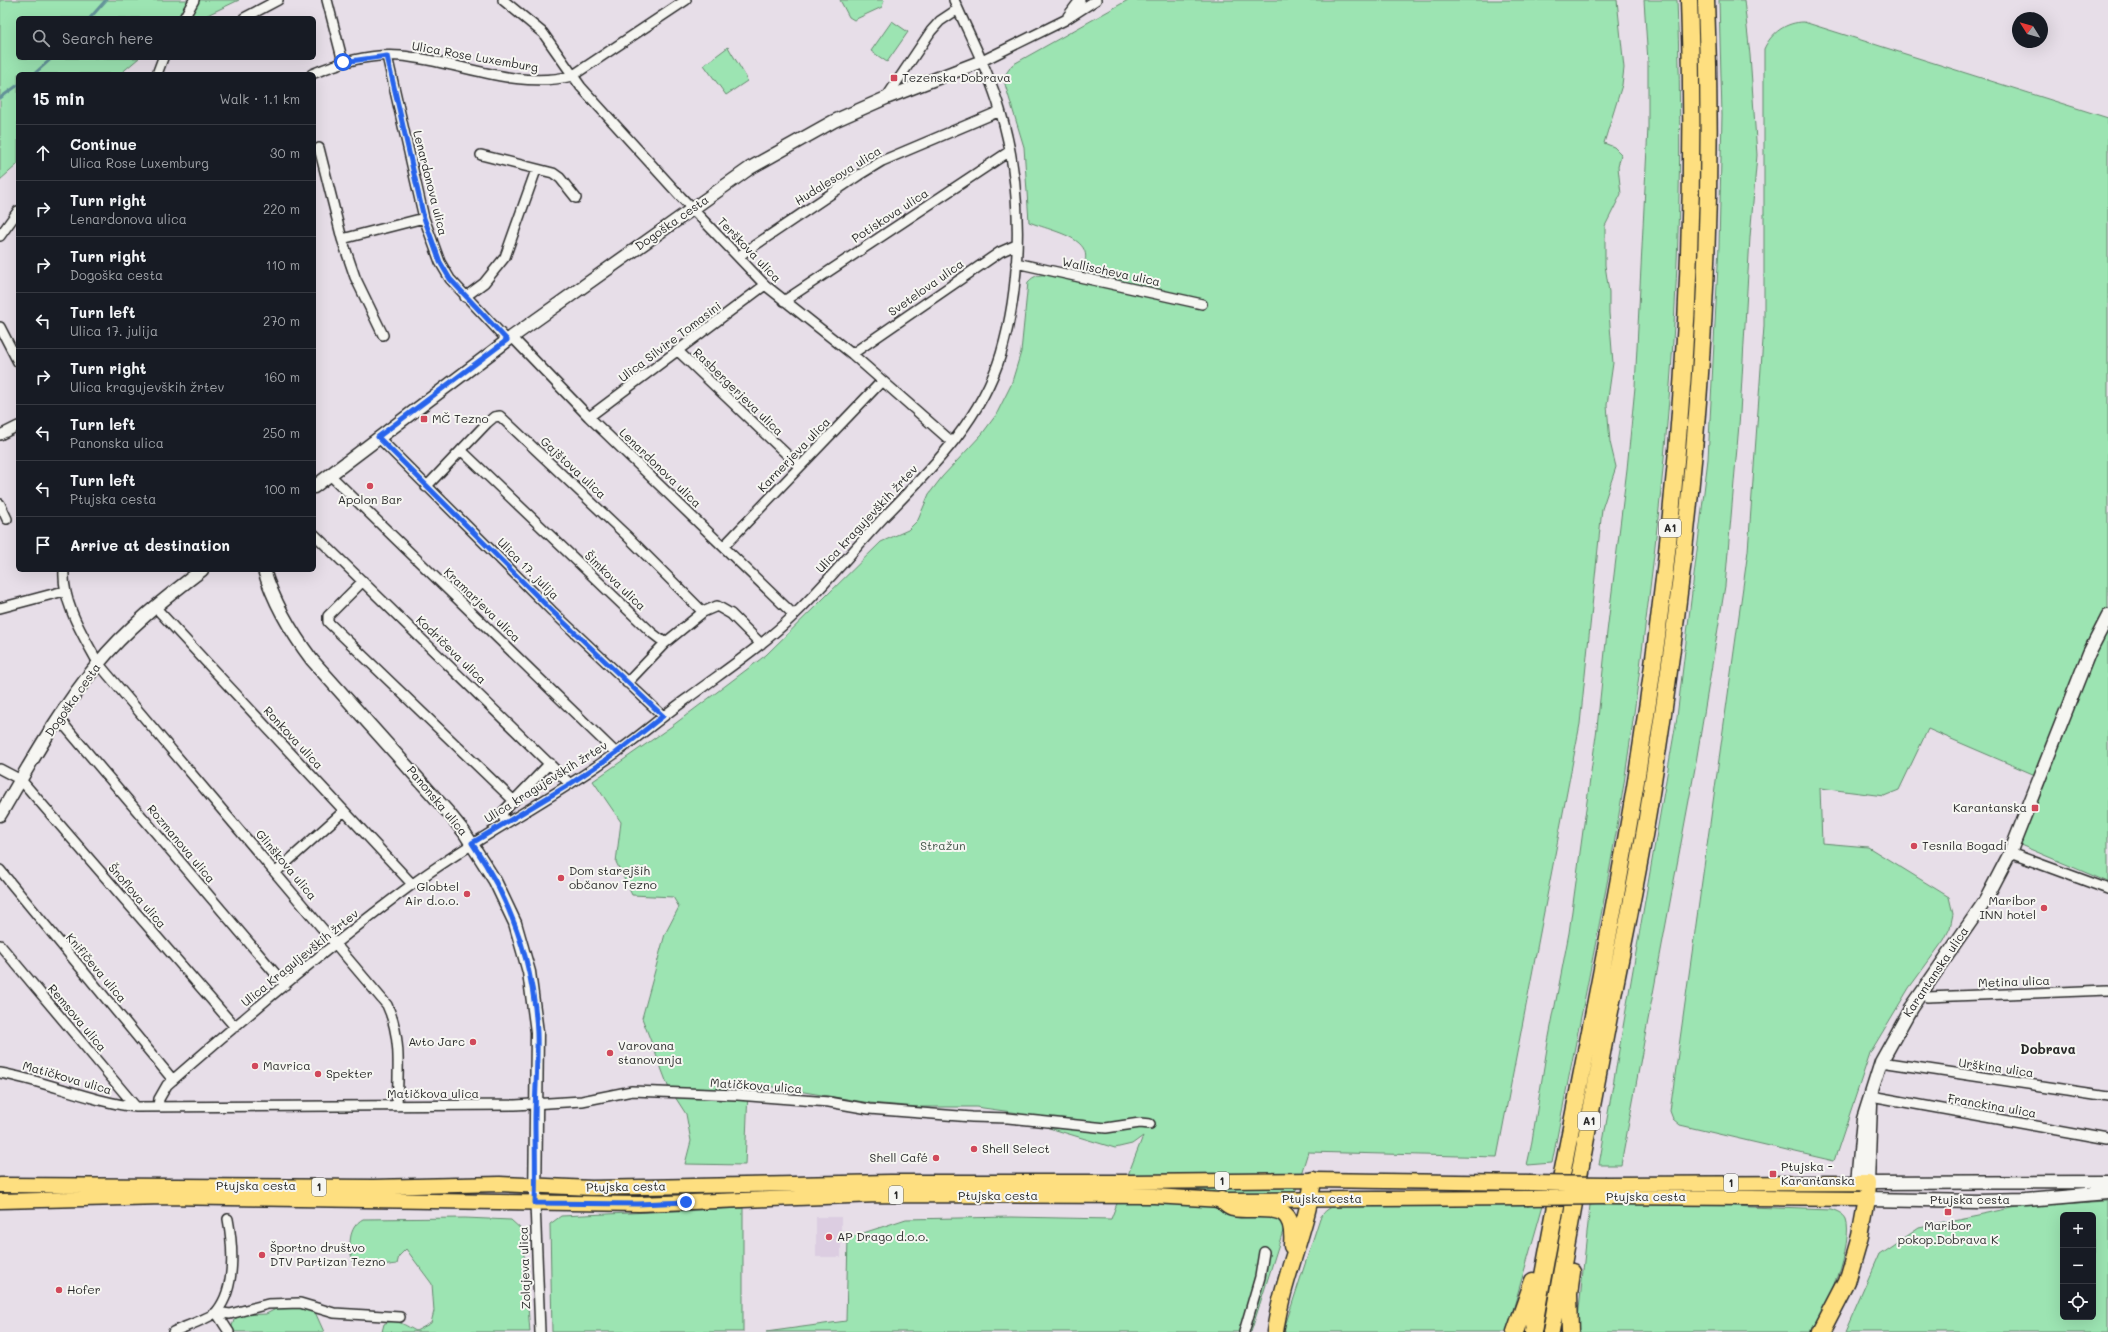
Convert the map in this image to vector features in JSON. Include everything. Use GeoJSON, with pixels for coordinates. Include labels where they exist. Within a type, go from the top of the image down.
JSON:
{"type":"FeatureCollection","features":[{"type":"Feature","properties":{"kind":"highway","name":"A1"},"geometry":{"type":"LineString","coordinates":[[1533,1332],[1550,1233],[1617,892],[1636,781],[1664,584],[1677,460],[1688,295],[1691,159],[1689,0]]}},
{"type":"Feature","properties":{"kind":"highway","name":"A1"},"geometry":{"type":"LineString","coordinates":[[1551,1332],[1652,792],[1680,596],[1694,465],[1705,297],[1708,159],[1706,0]]}},
{"type":"Feature","properties":{"kind":"highway"},"geometry":{"type":"LineString","coordinates":[[1275,1332],[1278,1309],[1311,1199],[1313,1180]]}},
{"type":"Feature","properties":{"kind":"highway"},"geometry":{"type":"LineString","coordinates":[[1822,1329],[1849,1276],[1860,1236],[1861,1199]]}},
{"type":"Feature","properties":{"kind":"highway"},"geometry":{"type":"LineString","coordinates":[[1221,1200],[1232,1208],[1265,1208],[1278,1210],[1286,1216],[1291,1223],[1290,1265]]}},
{"type":"Feature","properties":{"kind":"highway"},"geometry":{"type":"LineString","coordinates":[[1515,1332],[1534,1278],[1539,1250],[1550,1233]]}},
{"type":"Feature","properties":{"kind":"highway"},"geometry":{"type":"LineString","coordinates":[[1568,1235],[1574,1249],[1569,1294],[1570,1332]]}},
{"type":"Feature","properties":{"kind":"main road","name":"Ptujska cesta"},"geometry":{"type":"LineString","coordinates":[[0,1185],[373,1187],[536,1185],[592,1188],[890,1182],[1313,1180],[1529,1183],[1605,1190],[1861,1199]]}},
{"type":"Feature","properties":{"kind":"main road","name":"Ptujska cesta"},"geometry":{"type":"LineString","coordinates":[[0,1201],[164,1198],[638,1204],[878,1195],[1146,1196],[1221,1200],[1528,1198],[1605,1190],[1862,1182]]}},
{"type":"Feature","properties":{"kind":"main road"},"geometry":{"type":"LineString","coordinates":[[1861,1199],[1862,1182]]}},
{"type":"Feature","properties":{"kind":"street"},"geometry":{"type":"LineString","coordinates":[[185,16],[194,0]]}},
{"type":"Feature","properties":{"kind":"street"},"geometry":{"type":"LineString","coordinates":[[248,16],[278,0]]}},
{"type":"Feature","properties":{"kind":"street"},"geometry":{"type":"LineString","coordinates":[[327,0],[343,62]]}},
{"type":"Feature","properties":{"kind":"street","name":"Terškova ulica"},"geometry":{"type":"LineString","coordinates":[[503,0],[543,33],[572,76],[692,208],[765,285],[852,354],[882,382],[952,442]]}},
{"type":"Feature","properties":{"kind":"street","name":"Ulica Rose Luxemburg"},"geometry":{"type":"LineString","coordinates":[[316,72],[343,62],[387,56],[415,58],[524,80],[550,81],[572,76],[686,0]]}},
{"type":"Feature","properties":{"kind":"street"},"geometry":{"type":"LineString","coordinates":[[954,0],[982,61]]}},
{"type":"Feature","properties":{"kind":"street","name":"Dogoška cesta"},"geometry":{"type":"LineString","coordinates":[[1065,20],[1080,0]]}},
{"type":"Feature","properties":{"kind":"street","name":"Dogoška cesta"},"geometry":{"type":"LineString","coordinates":[[316,486],[509,338],[692,208],[772,154],[834,121],[886,98],[982,61],[1065,20],[1096,0]]}},
{"type":"Feature","properties":{"kind":"street"},"geometry":{"type":"LineString","coordinates":[[886,98],[931,31],[944,18],[958,9]]}},
{"type":"Feature","properties":{"kind":"street","name":"Lenardonova ulica"},"geometry":{"type":"LineString","coordinates":[[387,56],[424,218],[440,262],[450,279],[465,297],[794,615]]}},
{"type":"Feature","properties":{"kind":"street"},"geometry":{"type":"LineString","coordinates":[[158,72],[162,60]]}},
{"type":"Feature","properties":{"kind":"street","name":"Ulica kragujevških žrtev"},"geometry":{"type":"LineString","coordinates":[[472,843],[570,784],[616,753],[663,716],[761,644],[794,615],[914,487],[968,424],[981,403],[1001,354],[1008,323],[1016,263],[1017,203],[1010,151],[1000,111],[982,61]]}},
{"type":"Feature","properties":{"kind":"street","name":"Hudalesova ulica"},"geometry":{"type":"LineString","coordinates":[[739,256],[859,175],[882,162],[1000,111]]}},
{"type":"Feature","properties":{"kind":"street"},"geometry":{"type":"LineString","coordinates":[[319,148],[342,239],[355,277],[383,334]]}},
{"type":"Feature","properties":{"kind":"street","name":"Potiskova ulica"},"geometry":{"type":"LineString","coordinates":[[784,301],[1010,151]]}},
{"type":"Feature","properties":{"kind":"street"},"geometry":{"type":"LineString","coordinates":[[481,155],[536,170],[553,173],[560,178],[576,198]]}},
{"type":"Feature","properties":{"kind":"street"},"geometry":{"type":"LineString","coordinates":[[465,297],[484,283],[505,257],[536,170]]}},
{"type":"Feature","properties":{"kind":"street"},"geometry":{"type":"LineString","coordinates":[[0,236],[16,214]]}},
{"type":"Feature","properties":{"kind":"street"},"geometry":{"type":"LineString","coordinates":[[342,239],[424,218]]}},
{"type":"Feature","properties":{"kind":"street","name":"Svetelova ulica"},"geometry":{"type":"LineString","coordinates":[[852,354],[1000,252],[1016,245]]}},
{"type":"Feature","properties":{"kind":"street","name":"Wallischeva ulica"},"geometry":{"type":"LineString","coordinates":[[1016,263],[1202,304]]}},
{"type":"Feature","properties":{"kind":"street","name":"Ulica Silvire Tomasini"},"geometry":{"type":"LineString","coordinates":[[589,417],[765,285]]}},
{"type":"Feature","properties":{"kind":"street"},"geometry":{"type":"LineString","coordinates":[[0,327],[16,358]]}},
{"type":"Feature","properties":{"kind":"street","name":"Rasbergerjeva ulica"},"geometry":{"type":"LineString","coordinates":[[678,351],[799,466]]}},
{"type":"Feature","properties":{"kind":"street","name":"Karnerjeva ulica"},"geometry":{"type":"LineString","coordinates":[[724,546],[799,466],[882,382]]}},
{"type":"Feature","properties":{"kind":"street","name":"Gajštova ulica"},"geometry":{"type":"LineString","coordinates":[[426,487],[494,417],[500,416],[614,524],[703,612]]}},
{"type":"Feature","properties":{"kind":"street"},"geometry":{"type":"LineString","coordinates":[[0,435],[16,427]]}},
{"type":"Feature","properties":{"kind":"street","name":"Ulica 17. julija"},"geometry":{"type":"LineString","coordinates":[[378,437],[426,487],[627,683],[663,716]]}},
{"type":"Feature","properties":{"kind":"street","name":"Šimkova ulica"},"geometry":{"type":"LineString","coordinates":[[461,450],[652,633],[665,643]]}},
{"type":"Feature","properties":{"kind":"street","name":"Kramarjeva ulica"},"geometry":{"type":"LineString","coordinates":[[330,475],[616,753]]}},
{"type":"Feature","properties":{"kind":"street"},"geometry":{"type":"LineString","coordinates":[[0,504],[7,519]]}},
{"type":"Feature","properties":{"kind":"street","name":"Kodričeva ulica"},"geometry":{"type":"LineString","coordinates":[[316,536],[570,784]]}},
{"type":"Feature","properties":{"kind":"street"},"geometry":{"type":"LineString","coordinates":[[0,608],[64,591],[64,572]]}},
{"type":"Feature","properties":{"kind":"street","name":"Dogoška cesta"},"geometry":{"type":"LineString","coordinates":[[0,815],[59,719],[98,663],[156,608],[200,572]]}},
{"type":"Feature","properties":{"kind":"street","name":"Panonska ulica"},"geometry":{"type":"LineString","coordinates":[[265,572],[276,604],[297,640],[312,660],[448,810],[472,843],[496,881],[505,900],[524,954],[533,991],[537,1032],[536,1185]]}},
{"type":"Feature","properties":{"kind":"street"},"geometry":{"type":"LineString","coordinates":[[363,581],[328,616],[328,622],[513,800]]}},
{"type":"Feature","properties":{"kind":"street","name":"Glinškova ulica"},"geometry":{"type":"LineString","coordinates":[[64,591],[81,631],[98,663],[387,1005],[394,1018],[398,1037],[397,1106]]}},
{"type":"Feature","properties":{"kind":"street"},"geometry":{"type":"LineString","coordinates":[[627,683],[665,643],[711,607],[722,608],[761,644]]}},
{"type":"Feature","properties":{"kind":"street","name":"Ronkova ulica"},"geometry":{"type":"LineString","coordinates":[[156,608],[412,884]]}},
{"type":"Feature","properties":{"kind":"street","name":"Karantanska ulica"},"geometry":{"type":"LineString","coordinates":[[1862,1182],[1863,1119],[1872,1096],[1881,1062],[1921,993],[1985,901],[2010,853],[2089,653],[2108,616]]}},
{"type":"Feature","properties":{"kind":"street","name":"Rozmanova ulica"},"geometry":{"type":"LineString","coordinates":[[59,719],[285,985]]}},
{"type":"Feature","properties":{"kind":"street"},"geometry":{"type":"LineString","coordinates":[[505,822],[502,813],[550,763]]}},
{"type":"Feature","properties":{"kind":"street"},"geometry":{"type":"LineString","coordinates":[[0,769],[21,780]]}},
{"type":"Feature","properties":{"kind":"street","name":"Šnoflova ulica"},"geometry":{"type":"LineString","coordinates":[[21,780],[235,1026]]}},
{"type":"Feature","properties":{"kind":"street"},"geometry":{"type":"LineString","coordinates":[[276,872],[344,811]]}},
{"type":"Feature","properties":{"kind":"street","name":"Ulica Kraguljevških žrtev"},"geometry":{"type":"LineString","coordinates":[[158,1107],[163,1091],[173,1080],[235,1026],[412,884],[472,843]]}},
{"type":"Feature","properties":{"kind":"street"},"geometry":{"type":"LineString","coordinates":[[2010,853],[2108,889]]}},
{"type":"Feature","properties":{"kind":"street","name":"Knifičeva ulica"},"geometry":{"type":"LineString","coordinates":[[0,870],[173,1080]]}},
{"type":"Feature","properties":{"kind":"street","name":"Remsova ulica"},"geometry":{"type":"LineString","coordinates":[[0,945],[136,1107]]}},
{"type":"Feature","properties":{"kind":"street","name":"Metina ulica"},"geometry":{"type":"LineString","coordinates":[[1921,993],[1927,997],[2108,990]]}},
{"type":"Feature","properties":{"kind":"street","name":"Urškina ulica"},"geometry":{"type":"LineString","coordinates":[[1881,1062],[2108,1096]]}},
{"type":"Feature","properties":{"kind":"street","name":"Matičkova ulica"},"geometry":{"type":"LineString","coordinates":[[0,1073],[25,1077],[87,1098],[136,1107],[397,1106],[536,1103],[582,1101],[632,1091],[737,1095],[829,1102],[869,1109],[965,1117],[1008,1118],[1106,1128],[1140,1123],[1150,1124]]}},
{"type":"Feature","properties":{"kind":"street","name":"Franckina ulica"},"geometry":{"type":"LineString","coordinates":[[1872,1096],[2108,1139]]}},
{"type":"Feature","properties":{"kind":"street","name":"Ptujska cesta"},"geometry":{"type":"LineString","coordinates":[[1862,1182],[2108,1182]]}},
{"type":"Feature","properties":{"kind":"street"},"geometry":{"type":"LineString","coordinates":[[535,1203],[536,1185]]}},
{"type":"Feature","properties":{"kind":"street","name":"Ptujska cesta"},"geometry":{"type":"LineString","coordinates":[[1861,1199],[1986,1201],[2108,1193]]}},
{"type":"Feature","properties":{"kind":"street","name":"Zolajeva ulica"},"geometry":{"type":"LineString","coordinates":[[535,1203],[540,1332]]}},
{"type":"Feature","properties":{"kind":"street"},"geometry":{"type":"LineString","coordinates":[[216,1312],[226,1294],[233,1259],[228,1219]]}},
{"type":"Feature","properties":{"kind":"street"},"geometry":{"type":"LineString","coordinates":[[1244,1332],[1260,1277],[1264,1252]]}},
{"type":"Feature","properties":{"kind":"street"},"geometry":{"type":"LineString","coordinates":[[172,1332],[216,1312],[230,1314],[268,1304],[300,1303],[334,1313],[400,1317]]}},
{"type":"Feature","properties":{"kind":"street"},"geometry":{"type":"LineString","coordinates":[[216,1312],[229,1332]]}},
{"type":"Feature","properties":{"kind":"shaded area","name":"AP Drago d.o.o."},"geometry":{"type":"Polygon","coordinates":[[[816,1217],[841,1217],[841,1257],[816,1257],[816,1217]]]}},
{"type":"Feature","properties":{"kind":"green space"},"geometry":{"type":"Polygon","coordinates":[[[0,0],[239,0],[205,16],[16,16],[16,60],[137,60],[122,72],[16,72],[16,166],[0,180],[0,0]]]}},
{"type":"Feature","properties":{"kind":"green space"},"geometry":{"type":"Polygon","coordinates":[[[840,0],[884,0],[882,7],[854,20],[849,17],[840,0]]]}},
{"type":"Feature","properties":{"kind":"green space","name":"Stražun"},"geometry":{"type":"Polygon","coordinates":[[[1128,0],[1617,0],[1624,68],[1622,85],[1604,143],[1614,147],[1621,154],[1618,167],[1621,194],[1605,226],[1605,265],[1609,292],[1613,363],[1607,405],[1610,442],[1616,467],[1602,509],[1580,724],[1497,1157],[1308,1152],[1251,1332],[766,1332],[846,1321],[848,1238],[906,1219],[1011,1217],[1111,1219],[1143,1136],[1132,1144],[1115,1148],[1036,1124],[1019,1113],[976,1107],[918,1107],[870,1103],[768,1086],[761,1090],[748,1091],[745,1165],[685,1164],[691,1141],[686,1114],[668,1086],[642,1018],[665,934],[679,907],[673,897],[632,895],[616,862],[621,822],[593,781],[672,726],[766,655],[881,542],[908,530],[918,520],[929,494],[942,477],[982,434],[996,415],[1011,385],[1021,352],[1028,282],[1033,278],[1044,275],[1056,276],[1074,281],[1083,267],[1086,256],[1083,247],[1066,235],[1029,222],[1024,147],[1004,81],[1005,75],[1012,65],[1128,0]]]}},
{"type":"Feature","properties":{"kind":"green space"},"geometry":{"type":"Polygon","coordinates":[[[1644,0],[1677,0],[1680,159],[1678,239],[1669,398],[1662,477],[1654,556],[1628,759],[1609,874],[1593,957],[1552,1163],[1527,1165],[1548,1042],[1569,933],[1597,728],[1627,469],[1635,387],[1648,127],[1648,62],[1644,0]]]}},
{"type":"Feature","properties":{"kind":"green space"},"geometry":{"type":"Polygon","coordinates":[[[1719,0],[1744,0],[1750,55],[1757,155],[1750,237],[1740,413],[1725,586],[1695,768],[1621,1165],[1599,1165],[1677,717],[1708,459],[1719,246],[1722,115],[1719,0]]]}},
{"type":"Feature","properties":{"kind":"green space"},"geometry":{"type":"Polygon","coordinates":[[[892,21],[908,32],[887,62],[871,51],[892,21]]]}},
{"type":"Feature","properties":{"kind":"green space"},"geometry":{"type":"Polygon","coordinates":[[[1804,22],[2108,118],[2108,882],[2018,844],[2042,778],[1928,729],[1899,790],[1884,796],[1820,788],[1822,843],[1868,847],[1949,897],[1953,914],[1950,928],[1944,940],[1909,988],[1870,1053],[1834,1161],[1680,1125],[1673,1119],[1670,1111],[1748,551],[1764,326],[1764,49],[1775,33],[1785,26],[1804,22]]]}},
{"type":"Feature","properties":{"kind":"green space"},"geometry":{"type":"Polygon","coordinates":[[[728,47],[747,81],[726,95],[704,65],[728,47]]]}},
{"type":"Feature","properties":{"kind":"green space"},"geometry":{"type":"Polygon","coordinates":[[[2108,1201],[2108,1332],[1845,1332],[1879,1254],[1919,1227],[2022,1206],[2108,1201]]]}},
{"type":"Feature","properties":{"kind":"green space"},"geometry":{"type":"Polygon","coordinates":[[[1613,1203],[1705,1203],[1750,1207],[1831,1210],[1837,1212],[1846,1220],[1846,1244],[1838,1276],[1826,1309],[1815,1332],[1575,1332],[1573,1321],[1578,1318],[1590,1205],[1613,1203]]]}},
{"type":"Feature","properties":{"kind":"green space"},"geometry":{"type":"Polygon","coordinates":[[[1339,1205],[1543,1205],[1509,1324],[1512,1327],[1509,1332],[1283,1332],[1320,1218],[1328,1209],[1339,1205]]]}},
{"type":"Feature","properties":{"kind":"green space"},"geometry":{"type":"Polygon","coordinates":[[[743,1208],[743,1332],[552,1332],[550,1224],[561,1216],[743,1208]]]}},
{"type":"Feature","properties":{"kind":"green space"},"geometry":{"type":"Polygon","coordinates":[[[465,1218],[511,1220],[522,1230],[530,1332],[382,1332],[384,1324],[392,1321],[400,1323],[416,1331],[431,1323],[434,1311],[432,1284],[406,1249],[399,1256],[397,1264],[373,1267],[353,1262],[350,1250],[350,1238],[354,1227],[363,1219],[465,1218]]]}},
{"type":"Feature","properties":{"kind":"green space"},"geometry":{"type":"Polygon","coordinates":[[[284,1305],[300,1306],[315,1312],[324,1332],[233,1332],[231,1329],[234,1320],[240,1315],[266,1314],[284,1305]]]}},
{"type":"Feature","properties":{"kind":"waterway"},"geometry":{"type":"LineString","coordinates":[[92,16],[106,0]]}},
{"type":"Feature","properties":{"kind":"waterway"},"geometry":{"type":"LineString","coordinates":[[36,72],[50,60]]}},
{"type":"Feature","properties":{"kind":"waterway"},"geometry":{"type":"LineString","coordinates":[[0,98],[16,86]]}},
{"type":"Feature","properties":{"kind":"place","name":"Tezenska Dobrava"},"geometry":{"type":"Point","coordinates":[894,78]}},
{"type":"Feature","properties":{"kind":"place","name":"MČ Tezno"},"geometry":{"type":"Point","coordinates":[424,419]}},
{"type":"Feature","properties":{"kind":"place","name":"Apolon Bar"},"geometry":{"type":"Point","coordinates":[370,486]}},
{"type":"Feature","properties":{"kind":"place","name":"Karantanska"},"geometry":{"type":"Point","coordinates":[2035,808]}},
{"type":"Feature","properties":{"kind":"place","name":"Tesnila Bogadi"},"geometry":{"type":"Point","coordinates":[1914,846]}},
{"type":"Feature","properties":{"kind":"place","name":"Dom starejših občanov Tezno"},"geometry":{"type":"Point","coordinates":[561,878]}},
{"type":"Feature","properties":{"kind":"place","name":"Globtel Air d.o.o."},"geometry":{"type":"Point","coordinates":[467,894]}},
{"type":"Feature","properties":{"kind":"place","name":"Maribor INN hotel"},"geometry":{"type":"Point","coordinates":[2044,908]}},
{"type":"Feature","properties":{"kind":"place","name":"Avto Jarc"},"geometry":{"type":"Point","coordinates":[473,1042]}},
{"type":"Feature","properties":{"kind":"place","name":"Varovana stanovanja"},"geometry":{"type":"Point","coordinates":[610,1053]}},
{"type":"Feature","properties":{"kind":"place","name":"Mavrica"},"geometry":{"type":"Point","coordinates":[255,1066]}},
{"type":"Feature","properties":{"kind":"place","name":"Spekter"},"geometry":{"type":"Point","coordinates":[318,1074]}},
{"type":"Feature","properties":{"kind":"place","name":"Shell Select"},"geometry":{"type":"Point","coordinates":[974,1149]}},
{"type":"Feature","properties":{"kind":"place","name":"Shell Café"},"geometry":{"type":"Point","coordinates":[936,1158]}},
{"type":"Feature","properties":{"kind":"place","name":"Ptujska - Karantanska"},"geometry":{"type":"Point","coordinates":[1773,1174]}},
{"type":"Feature","properties":{"kind":"place","name":"Maribor pokop.Dobrava K"},"geometry":{"type":"Point","coordinates":[1948,1212]}},
{"type":"Feature","properties":{"kind":"place","name":"AP Drago d.o.o."},"geometry":{"type":"Point","coordinates":[829,1237]}},
{"type":"Feature","properties":{"kind":"place","name":"Športno društvo DTV Partizan Tezno"},"geometry":{"type":"Point","coordinates":[262,1255]}},
{"type":"Feature","properties":{"kind":"place","name":"Hofer"},"geometry":{"type":"Point","coordinates":[59,1290]}},
{"type":"Feature","properties":{"kind":"district","name":"Dobrava"},"geometry":{"type":"Point","coordinates":[2048,1049]}},
{"type":"Feature","properties":{"kind":"route"},"geometry":{"type":"LineString","coordinates":[[343,62],[387,56],[424,218],[440,262],[450,279],[465,297],[507,340],[378,437],[426,487],[498,555],[552,611],[663,716],[616,753],[570,784],[472,843],[496,881],[515,923],[533,991],[537,1032],[535,1203],[638,1204],[686,1202]]}}]}
